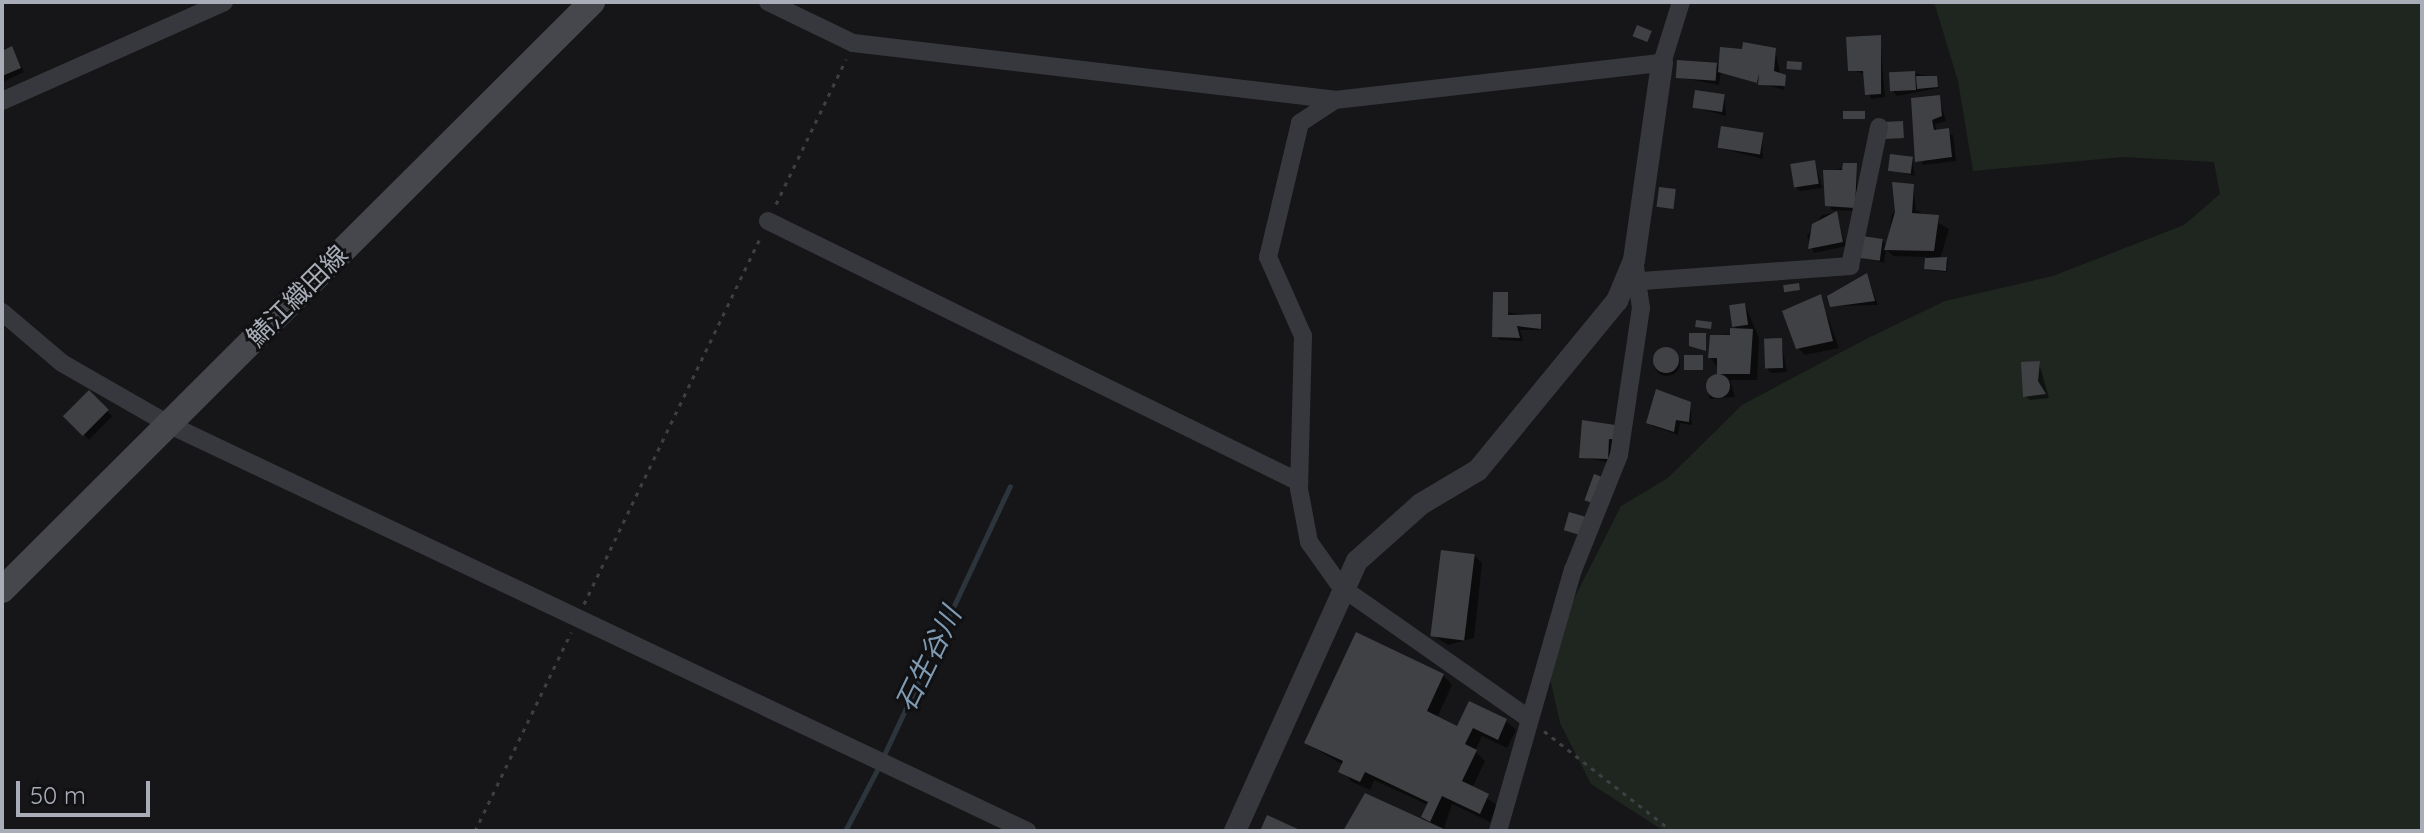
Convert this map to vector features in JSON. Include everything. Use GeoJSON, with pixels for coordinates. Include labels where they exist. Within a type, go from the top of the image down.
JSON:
{"type":"FeatureCollection","features":[{"type":"Feature","properties":{"kind":"main road","name":"鯖江織田線"},"geometry":{"type":"LineString","coordinates":[[2,590],[592,2]]}},
{"type":"Feature","properties":{"kind":"street"},"geometry":{"type":"LineString","coordinates":[[2,101],[224,2]]}},
{"type":"Feature","properties":{"kind":"street"},"geometry":{"type":"LineString","coordinates":[[768,2],[853,43],[1335,100],[1662,63]]}},
{"type":"Feature","properties":{"kind":"street"},"geometry":{"type":"LineString","coordinates":[[1498,831],[1573,570],[1619,455],[1662,63],[1681,2]]}},
{"type":"Feature","properties":{"kind":"street"},"geometry":{"type":"LineString","coordinates":[[1335,100],[1300,123],[1268,257],[1303,336],[1299,482],[1309,542],[1341,587],[1528,718]]}},
{"type":"Feature","properties":{"kind":"street"},"geometry":{"type":"LineString","coordinates":[[1638,271],[1850,266],[1879,127]]}},
{"type":"Feature","properties":{"kind":"street"},"geometry":{"type":"LineString","coordinates":[[768,221],[1299,482]]}},
{"type":"Feature","properties":{"kind":"street"},"geometry":{"type":"LineString","coordinates":[[1235,831],[1341,587],[1377,540],[1478,470],[1517,430],[1638,271]]}},
{"type":"Feature","properties":{"kind":"street"},"geometry":{"type":"LineString","coordinates":[[2,312],[62,363],[168,424],[1027,831]]}},
{"type":"Feature","properties":{"kind":"path"},"geometry":{"type":"LineString","coordinates":[[475,831],[853,43]]}},
{"type":"Feature","properties":{"kind":"path"},"geometry":{"type":"LineString","coordinates":[[1528,718],[1672,831]]}},
{"type":"Feature","properties":{"kind":"shaded area"},"geometry":{"type":"Polygon","coordinates":[[[1934,2],[2422,2],[2422,831],[1664,831],[1591,784],[1560,723],[1545,656],[1621,506],[1668,478],[1742,405],[1868,338],[1945,301],[2053,276],[2184,225],[2220,194],[2214,162],[2123,157],[1973,171],[1958,81],[1934,2]]]}},
{"type":"Feature","properties":{"kind":"building"},"geometry":{"type":"Polygon","coordinates":[[[1637,25],[1652,31],[1647,42],[1633,36],[1637,25]]]}},
{"type":"Feature","properties":{"kind":"building"},"geometry":{"type":"Polygon","coordinates":[[[1881,35],[1881,94],[1865,95],[1863,71],[1848,71],[1846,37],[1881,35]]]}},
{"type":"Feature","properties":{"kind":"building"},"geometry":{"type":"Polygon","coordinates":[[[1743,42],[1776,48],[1774,71],[1786,75],[1785,86],[1758,85],[1759,73],[1757,83],[1718,72],[1720,47],[1742,49],[1743,42]]]}},
{"type":"Feature","properties":{"kind":"building"},"geometry":{"type":"Polygon","coordinates":[[[12,46],[21,68],[2,76],[2,51],[12,46]]]}},
{"type":"Feature","properties":{"kind":"building"},"geometry":{"type":"Polygon","coordinates":[[[1677,60],[1717,63],[1716,81],[1676,78],[1677,60]]]}},
{"type":"Feature","properties":{"kind":"building"},"geometry":{"type":"Polygon","coordinates":[[[1787,61],[1802,62],[1801,70],[1786,69],[1787,61]]]}},
{"type":"Feature","properties":{"kind":"building"},"geometry":{"type":"Polygon","coordinates":[[[1915,71],[1916,90],[1890,91],[1889,72],[1915,71]]]}},
{"type":"Feature","properties":{"kind":"building"},"geometry":{"type":"Polygon","coordinates":[[[1916,76],[1937,76],[1938,87],[1917,89],[1916,76]]]}},
{"type":"Feature","properties":{"kind":"building"},"geometry":{"type":"Polygon","coordinates":[[[1695,90],[1725,94],[1722,112],[1692,108],[1695,90]]]}},
{"type":"Feature","properties":{"kind":"building"},"geometry":{"type":"Polygon","coordinates":[[[1940,95],[1942,116],[1932,120],[1934,130],[1949,128],[1952,157],[1915,162],[1911,98],[1940,95]]]}},
{"type":"Feature","properties":{"kind":"building"},"geometry":{"type":"Polygon","coordinates":[[[1843,111],[1865,111],[1865,119],[1843,119],[1843,111]]]}},
{"type":"Feature","properties":{"kind":"building"},"geometry":{"type":"Polygon","coordinates":[[[1903,121],[1904,138],[1884,139],[1883,122],[1903,121]]]}},
{"type":"Feature","properties":{"kind":"building"},"geometry":{"type":"Polygon","coordinates":[[[1721,126],[1763,133],[1760,154],[1718,148],[1721,126]]]}},
{"type":"Feature","properties":{"kind":"building"},"geometry":{"type":"Polygon","coordinates":[[[1890,154],[1913,157],[1911,174],[1888,171],[1890,154]]]}},
{"type":"Feature","properties":{"kind":"building"},"geometry":{"type":"Polygon","coordinates":[[[1815,160],[1819,184],[1794,188],[1790,164],[1815,160]]]}},
{"type":"Feature","properties":{"kind":"building"},"geometry":{"type":"Polygon","coordinates":[[[1843,163],[1857,163],[1855,208],[1825,206],[1823,170],[1842,170],[1843,163]]]}},
{"type":"Feature","properties":{"kind":"building"},"geometry":{"type":"Polygon","coordinates":[[[1892,182],[1914,184],[1912,213],[1939,215],[1934,251],[1884,250],[1895,212],[1892,182]]]}},
{"type":"Feature","properties":{"kind":"building"},"geometry":{"type":"Polygon","coordinates":[[[1659,187],[1676,189],[1673,209],[1657,207],[1659,187]]]}},
{"type":"Feature","properties":{"kind":"building"},"geometry":{"type":"Polygon","coordinates":[[[1837,211],[1843,242],[1808,249],[1812,224],[1837,211]]]}},
{"type":"Feature","properties":{"kind":"building"},"geometry":{"type":"Polygon","coordinates":[[[1862,236],[1883,239],[1880,261],[1859,258],[1862,236]]]}},
{"type":"Feature","properties":{"kind":"building"},"geometry":{"type":"Polygon","coordinates":[[[1947,257],[1946,271],[1924,269],[1925,258],[1947,257]]]}},
{"type":"Feature","properties":{"kind":"building"},"geometry":{"type":"Polygon","coordinates":[[[1867,273],[1875,301],[1830,307],[1827,296],[1867,273]]]}},
{"type":"Feature","properties":{"kind":"building"},"geometry":{"type":"Polygon","coordinates":[[[1799,283],[1800,290],[1784,292],[1783,285],[1799,283]]]}},
{"type":"Feature","properties":{"kind":"building"},"geometry":{"type":"Polygon","coordinates":[[[1493,292],[1508,292],[1508,315],[1541,314],[1541,329],[1517,326],[1520,338],[1492,337],[1493,292]]]}},
{"type":"Feature","properties":{"kind":"building"},"geometry":{"type":"Polygon","coordinates":[[[1821,294],[1833,341],[1796,349],[1782,311],[1821,294]]]}},
{"type":"Feature","properties":{"kind":"building"},"geometry":{"type":"Polygon","coordinates":[[[1745,303],[1748,325],[1732,327],[1729,305],[1745,303]]]}},
{"type":"Feature","properties":{"kind":"building"},"geometry":{"type":"Polygon","coordinates":[[[1696,320],[1712,322],[1711,329],[1695,327],[1696,320]]]}},
{"type":"Feature","properties":{"kind":"building"},"geometry":{"type":"Polygon","coordinates":[[[1730,328],[1753,329],[1750,374],[1717,374],[1717,358],[1708,358],[1710,335],[1730,335],[1730,328]]]}},
{"type":"Feature","properties":{"kind":"building"},"geometry":{"type":"Polygon","coordinates":[[[1689,333],[1706,333],[1706,351],[1689,346],[1689,333]]]}},
{"type":"Feature","properties":{"kind":"building"},"geometry":{"type":"Polygon","coordinates":[[[1782,338],[1783,368],[1765,369],[1764,339],[1782,338]]]}},
{"type":"Feature","properties":{"kind":"building"},"geometry":{"type":"Polygon","coordinates":[[[1666,347],[1675,351],[1679,360],[1675,369],[1666,373],[1657,369],[1653,360],[1657,351],[1666,347]]]}},
{"type":"Feature","properties":{"kind":"building"},"geometry":{"type":"Polygon","coordinates":[[[1684,355],[1703,355],[1703,370],[1684,370],[1684,355]]]}},
{"type":"Feature","properties":{"kind":"building"},"geometry":{"type":"Polygon","coordinates":[[[2040,361],[2038,381],[2046,394],[2023,397],[2021,362],[2040,361]]]}},
{"type":"Feature","properties":{"kind":"building"},"geometry":{"type":"Polygon","coordinates":[[[1718,374],[1729,381],[1730,386],[1723,397],[1718,398],[1707,391],[1706,386],[1713,375],[1718,374]]]}},
{"type":"Feature","properties":{"kind":"building"},"geometry":{"type":"Polygon","coordinates":[[[1656,389],[1691,402],[1689,422],[1676,420],[1674,432],[1646,423],[1656,389]]]}},
{"type":"Feature","properties":{"kind":"building"},"geometry":{"type":"Polygon","coordinates":[[[89,390],[109,410],[83,436],[63,416],[89,390]]]}},
{"type":"Feature","properties":{"kind":"building"},"geometry":{"type":"Polygon","coordinates":[[[1582,420],[1622,426],[1621,440],[1609,439],[1608,459],[1579,458],[1582,420]]]}},
{"type":"Feature","properties":{"kind":"building"},"geometry":{"type":"Polygon","coordinates":[[[1594,474],[1605,478],[1596,504],[1584,500],[1594,474]]]}},
{"type":"Feature","properties":{"kind":"building"},"geometry":{"type":"Polygon","coordinates":[[[1569,512],[1586,517],[1581,535],[1564,530],[1569,512]]]}},
{"type":"Feature","properties":{"kind":"building"},"geometry":{"type":"Polygon","coordinates":[[[1441,550],[1475,554],[1464,640],[1430,636],[1441,550]]]}},
{"type":"Feature","properties":{"kind":"building"},"geometry":{"type":"Polygon","coordinates":[[[1356,632],[1444,674],[1427,711],[1457,726],[1469,701],[1507,719],[1498,740],[1473,728],[1465,744],[1477,750],[1462,781],[1489,794],[1480,814],[1442,796],[1430,822],[1421,817],[1428,802],[1365,772],[1360,782],[1338,772],[1343,761],[1304,743],[1356,632]]]}},
{"type":"Feature","properties":{"kind":"building"},"geometry":{"type":"Polygon","coordinates":[[[1365,793],[1444,829],[1343,831],[1365,793]]]}},
{"type":"Feature","properties":{"kind":"building"},"geometry":{"type":"Polygon","coordinates":[[[1267,815],[1302,831],[1260,831],[1267,815]]]}},
{"type":"Feature","properties":{"kind":"waterway","name":"石生谷川"},"geometry":{"type":"LineString","coordinates":[[883,757],[1010,486]]}},
{"type":"Feature","properties":{"kind":"waterway","name":"石生谷川"},"geometry":{"type":"LineString","coordinates":[[845,831],[879,766]]}}]}
